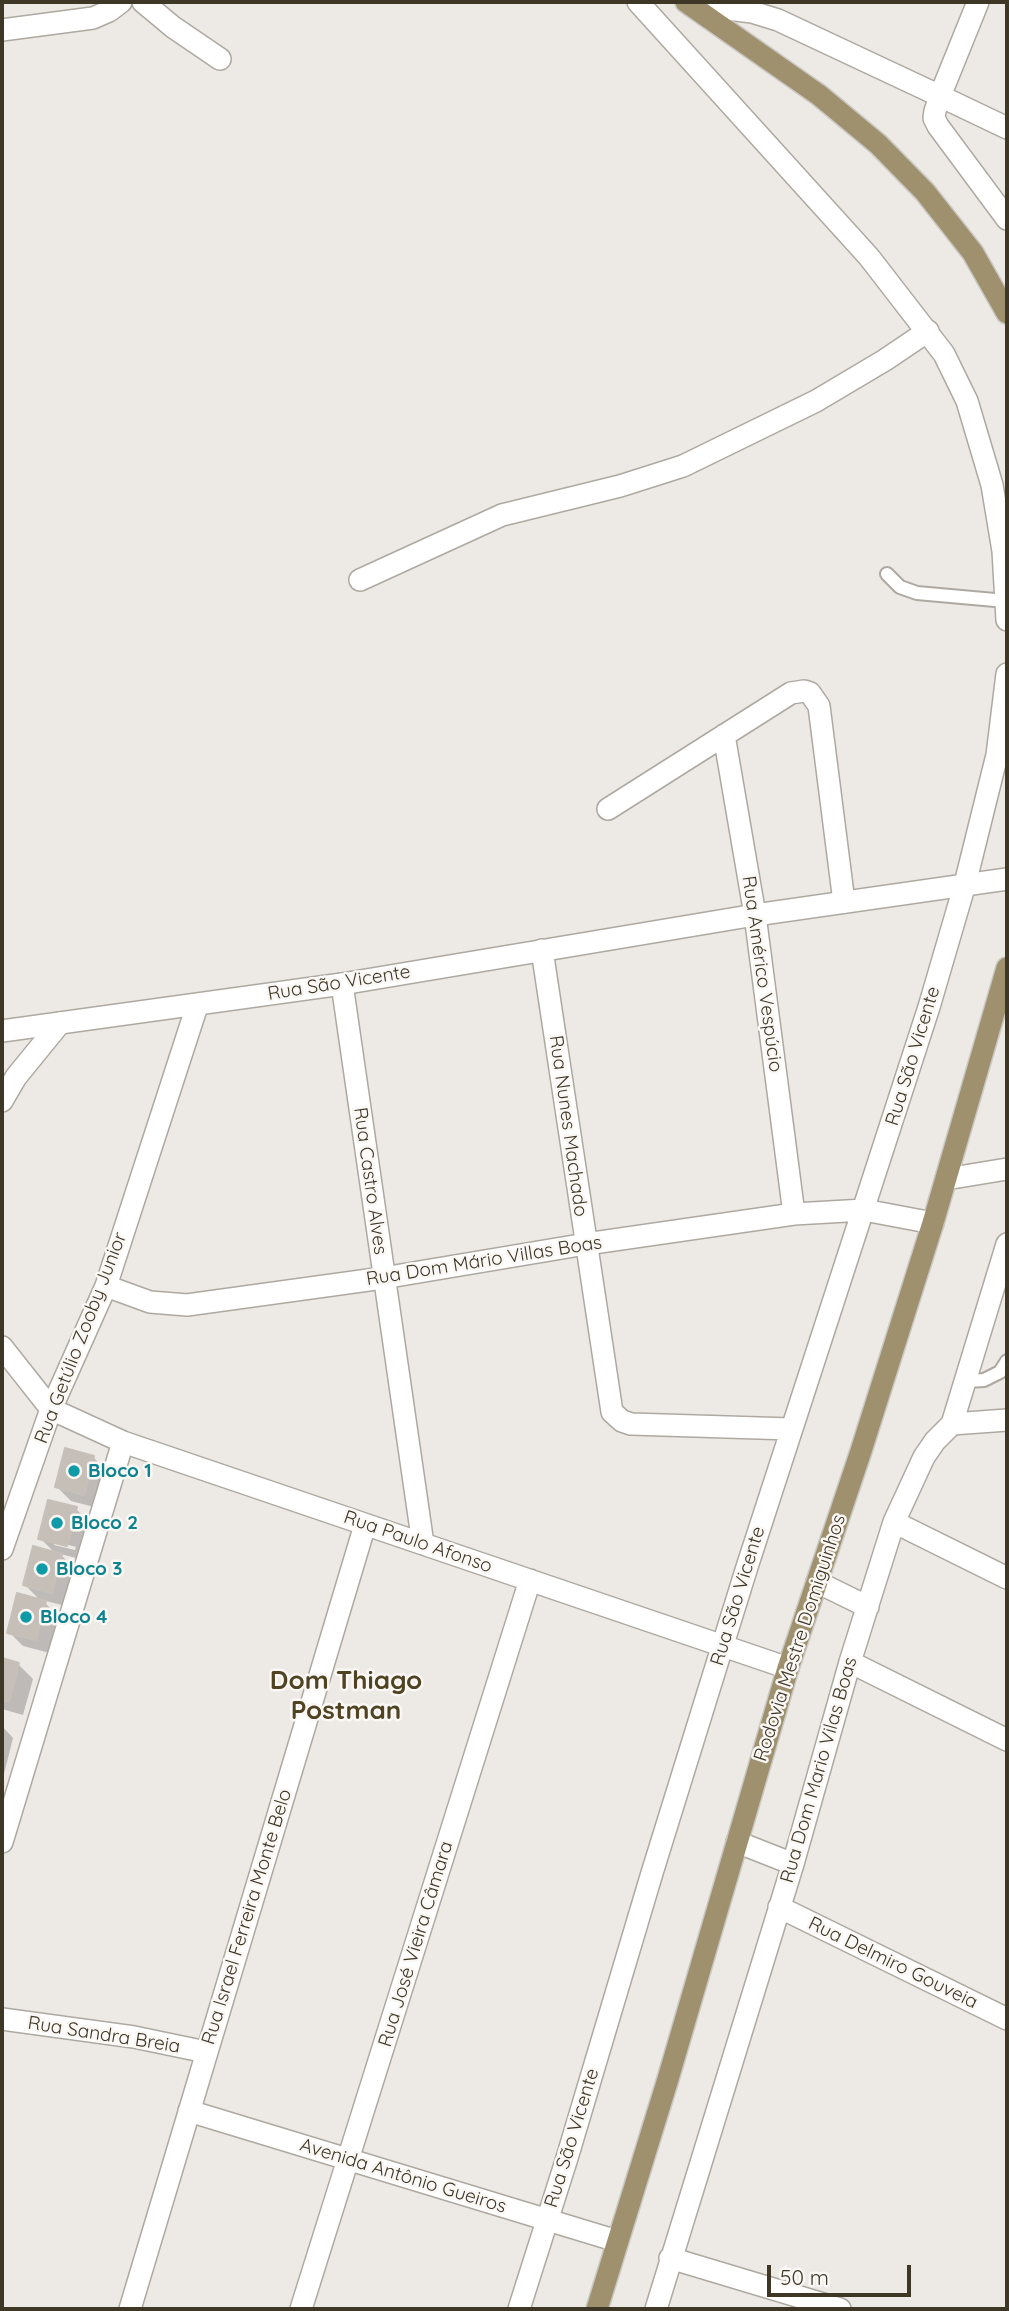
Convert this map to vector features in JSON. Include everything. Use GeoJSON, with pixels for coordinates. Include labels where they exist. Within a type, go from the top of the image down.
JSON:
{"type":"FeatureCollection","features":[{"type":"Feature","properties":{"kind":"main road"},"geometry":{"type":"LineString","coordinates":[[693,6],[819,95],[878,144],[925,192],[973,253],[1007,313]]}},
{"type":"Feature","properties":{"kind":"main road","name":"Rodovia Mestre Domiguinhos"},"geometry":{"type":"LineString","coordinates":[[597,2309],[672,2066],[788,1668],[861,1451],[1006,980]]}},
{"type":"Feature","properties":{"kind":"street"},"geometry":{"type":"LineString","coordinates":[[2,30],[93,18],[121,2]]}},
{"type":"Feature","properties":{"kind":"street"},"geometry":{"type":"LineString","coordinates":[[143,2],[173,27],[220,59]]}},
{"type":"Feature","properties":{"kind":"street"},"geometry":{"type":"LineString","coordinates":[[638,2],[869,257],[944,354],[967,401],[992,485],[1005,550],[1007,610]]}},
{"type":"Feature","properties":{"kind":"street"},"geometry":{"type":"LineString","coordinates":[[978,2],[934,111],[934,118],[1007,219]]}},
{"type":"Feature","properties":{"kind":"street"},"geometry":{"type":"LineString","coordinates":[[693,6],[752,12],[778,20],[1007,128]]}},
{"type":"Feature","properties":{"kind":"street"},"geometry":{"type":"LineString","coordinates":[[360,580],[502,515],[620,486],[683,466],[816,401],[928,331]]}},
{"type":"Feature","properties":{"kind":"street"},"geometry":{"type":"LineString","coordinates":[[965,884],[1002,759],[1007,674]]}},
{"type":"Feature","properties":{"kind":"street"},"geometry":{"type":"LineString","coordinates":[[608,809],[792,693],[810,693],[819,706],[844,902]]}},
{"type":"Feature","properties":{"kind":"street","name":"Rua Américo Vespúcio"},"geometry":{"type":"LineString","coordinates":[[724,735],[755,915],[794,1214]]}},
{"type":"Feature","properties":{"kind":"street","name":"Rua São Vicente"},"geometry":{"type":"LineString","coordinates":[[2,1031],[197,1006],[755,915],[1007,879]]}},
{"type":"Feature","properties":{"kind":"street","name":"Rua São Vicente"},"geometry":{"type":"LineString","coordinates":[[519,2309],[723,1644],[864,1210],[965,884]]}},
{"type":"Feature","properties":{"kind":"street","name":"Rua Nunes Machado"},"geometry":{"type":"LineString","coordinates":[[542,950],[612,1412],[617,1418],[631,1424],[792,1429]]}},
{"type":"Feature","properties":{"kind":"street","name":"Rua Castro Alves"},"geometry":{"type":"LineString","coordinates":[[342,984],[423,1544]]}},
{"type":"Feature","properties":{"kind":"street","name":"Rua Getúlio Zooby Junior"},"geometry":{"type":"LineString","coordinates":[[2,1549],[51,1409],[106,1286],[197,1006]]}},
{"type":"Feature","properties":{"kind":"street"},"geometry":{"type":"LineString","coordinates":[[2,1101],[16,1077],[60,1023]]}},
{"type":"Feature","properties":{"kind":"street"},"geometry":{"type":"LineString","coordinates":[[946,1179],[1007,1169]]}},
{"type":"Feature","properties":{"kind":"street","name":"Rua Dom Mário Villas Boas"},"geometry":{"type":"LineString","coordinates":[[106,1286],[150,1302],[187,1305],[383,1278],[586,1244],[794,1214],[864,1210],[933,1223]]}},
{"type":"Feature","properties":{"kind":"street","name":"Rua Dom Mario Vilas Boas"},"geometry":{"type":"LineString","coordinates":[[656,2309],[793,1864],[850,1662],[894,1522],[924,1457],[934,1441],[952,1424],[1007,1244]]}},
{"type":"Feature","properties":{"kind":"street"},"geometry":{"type":"LineString","coordinates":[[2,1347],[51,1409]]}},
{"type":"Feature","properties":{"kind":"street","name":"Rua Paulo Afonso"},"geometry":{"type":"LineString","coordinates":[[51,1409],[123,1442],[788,1668]]}},
{"type":"Feature","properties":{"kind":"street"},"geometry":{"type":"LineString","coordinates":[[952,1424],[1007,1420]]}},
{"type":"Feature","properties":{"kind":"street"},"geometry":{"type":"LineString","coordinates":[[2,1842],[123,1442]]}},
{"type":"Feature","properties":{"kind":"street"},"geometry":{"type":"LineString","coordinates":[[894,1522],[1007,1578]]}},
{"type":"Feature","properties":{"kind":"street","name":"Rua Israel Ferreira Monte Belo"},"geometry":{"type":"LineString","coordinates":[[130,2309],[365,1525]]}},
{"type":"Feature","properties":{"kind":"street","name":"Rua José Vieira Câmara"},"geometry":{"type":"LineString","coordinates":[[301,2309],[530,1580]]}},
{"type":"Feature","properties":{"kind":"street"},"geometry":{"type":"LineString","coordinates":[[817,1582],[868,1607]]}},
{"type":"Feature","properties":{"kind":"street"},"geometry":{"type":"LineString","coordinates":[[850,1662],[1007,1741]]}},
{"type":"Feature","properties":{"kind":"street"},"geometry":{"type":"LineString","coordinates":[[737,1842],[793,1864]]}},
{"type":"Feature","properties":{"kind":"street","name":"Rua Delmiro Gouveia"},"geometry":{"type":"LineString","coordinates":[[779,1907],[1007,2019]]}},
{"type":"Feature","properties":{"kind":"street","name":"Rua Sandra Breia"},"geometry":{"type":"LineString","coordinates":[[2,2019],[134,2037],[206,2052]]}},
{"type":"Feature","properties":{"kind":"street","name":"Avenida Antônio Gueiros"},"geometry":{"type":"LineString","coordinates":[[190,2111],[617,2241]]}},
{"type":"Feature","properties":{"kind":"street"},"geometry":{"type":"LineString","coordinates":[[670,2258],[840,2309]]}},
{"type":"Feature","properties":{"kind":"lane"},"geometry":{"type":"LineString","coordinates":[[887,574],[900,587],[917,593],[1007,610]]}},
{"type":"Feature","properties":{"kind":"lane"},"geometry":{"type":"LineString","coordinates":[[967,1381],[984,1380],[1000,1372],[1007,1361]]}},
{"type":"Feature","properties":{"kind":"building","name":"Bloco 1"},"geometry":{"type":"Polygon","coordinates":[[[65,1448],[94,1456],[84,1495],[55,1487],[65,1448]]]}},
{"type":"Feature","properties":{"kind":"building","name":"Bloco 2"},"geometry":{"type":"Polygon","coordinates":[[[48,1500],[77,1507],[67,1546],[38,1539],[48,1500]]]}},
{"type":"Feature","properties":{"kind":"building","name":"Bloco 3"},"geometry":{"type":"Polygon","coordinates":[[[33,1546],[62,1554],[52,1593],[23,1585],[33,1546]]]}},
{"type":"Feature","properties":{"kind":"building","name":"Bloco 4"},"geometry":{"type":"Polygon","coordinates":[[[17,1593],[46,1601],[36,1640],[7,1633],[17,1593]]]}},
{"type":"Feature","properties":{"kind":"building"},"geometry":{"type":"Polygon","coordinates":[[[2,1658],[19,1663],[9,1702],[2,1700],[2,1658]]]}},
{"type":"Feature","properties":{"kind":"place","name":"Bloco 1"},"geometry":{"type":"Point","coordinates":[74,1471]}},
{"type":"Feature","properties":{"kind":"place","name":"Bloco 2"},"geometry":{"type":"Point","coordinates":[57,1523]}},
{"type":"Feature","properties":{"kind":"place","name":"Bloco 3"},"geometry":{"type":"Point","coordinates":[42,1569]}},
{"type":"Feature","properties":{"kind":"place","name":"Bloco 4"},"geometry":{"type":"Point","coordinates":[26,1617]}},
{"type":"Feature","properties":{"kind":"district","name":"Dom Thiago Postman"},"geometry":{"type":"Point","coordinates":[346,1696]}}]}
